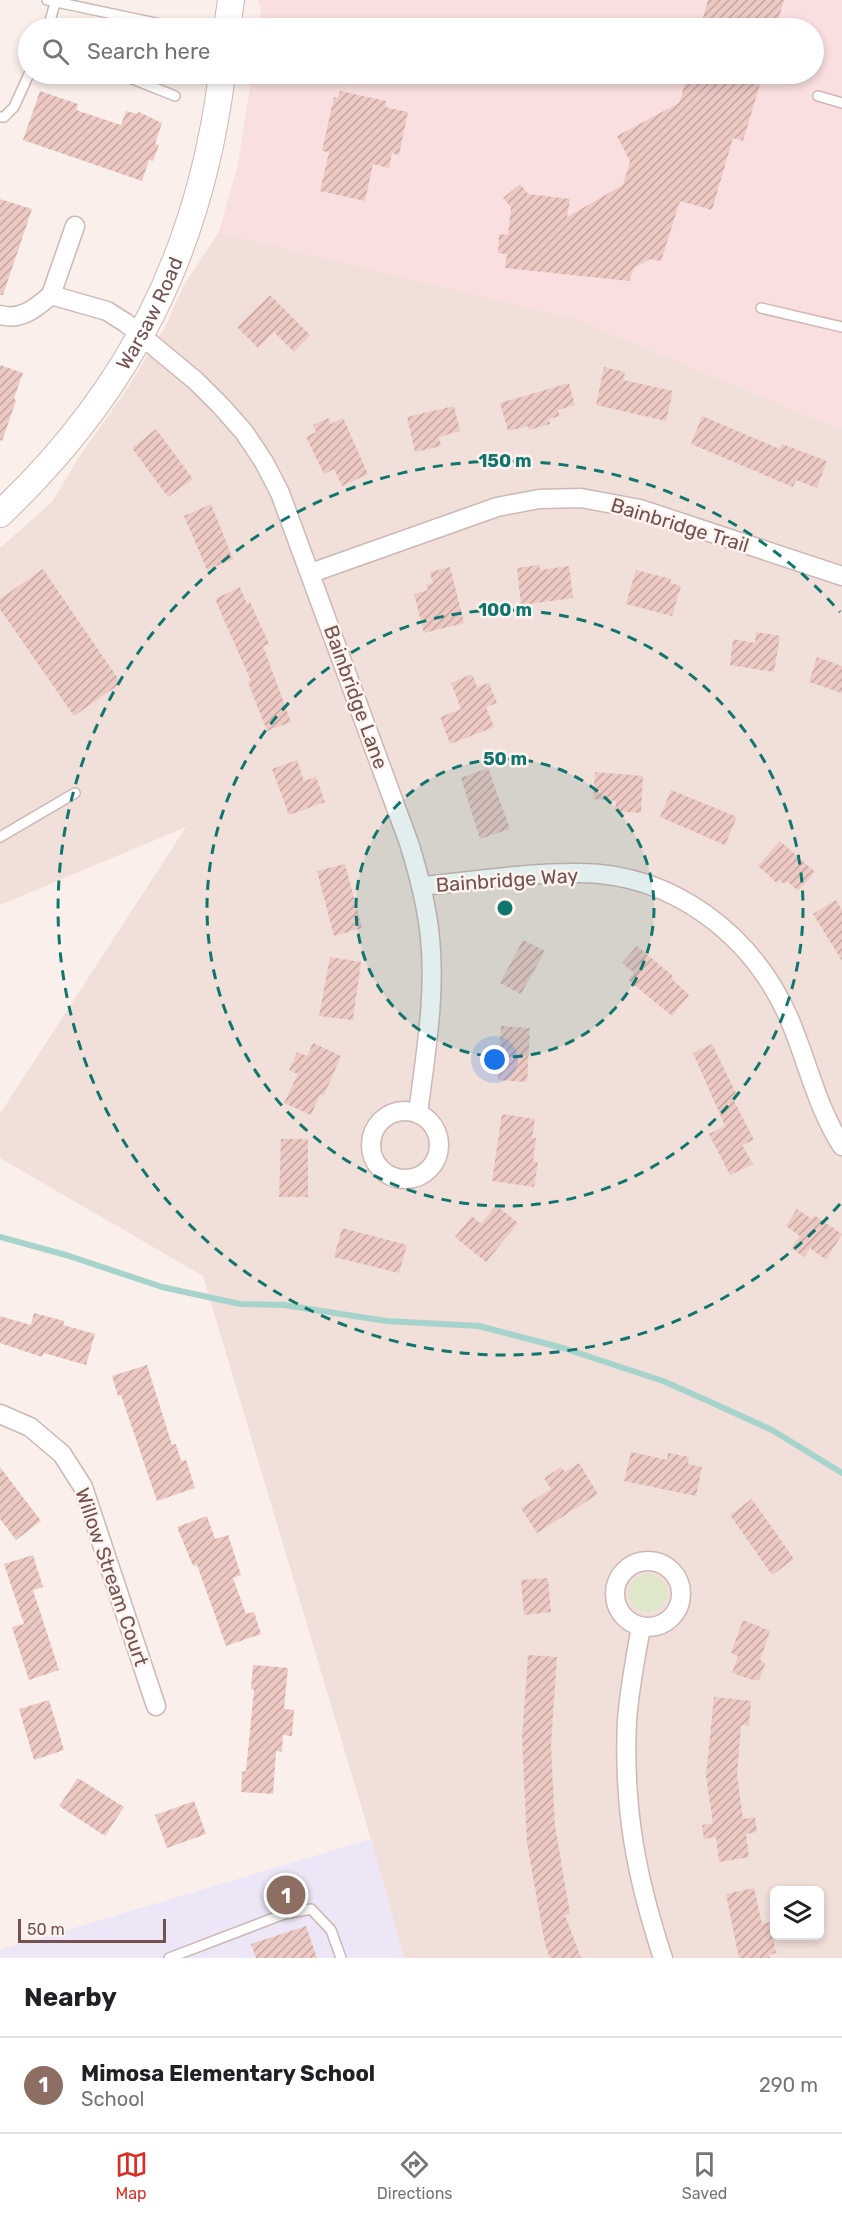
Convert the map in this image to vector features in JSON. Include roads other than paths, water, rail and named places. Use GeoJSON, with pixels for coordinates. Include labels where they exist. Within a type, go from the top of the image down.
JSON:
{"type":"FeatureCollection","features":[{"type":"Feature","properties":{"kind":"street","name":"Warsaw Road"},"geometry":{"type":"LineString","coordinates":[[0,514],[42,473],[95,409],[141,336],[181,249],[207,163],[220,84]]}},
{"type":"Feature","properties":{"kind":"street"},"geometry":{"type":"LineString","coordinates":[[0,315],[9,317],[32,312],[51,295],[75,226]]}},
{"type":"Feature","properties":{"kind":"street","name":"Bainbridge Lane"},"geometry":{"type":"LineString","coordinates":[[51,295],[107,311],[196,381],[244,432],[264,462],[280,493],[410,843],[422,886],[430,939],[432,992],[417,1114]]}},
{"type":"Feature","properties":{"kind":"street","name":"Bainbridge Trail"},"geometry":{"type":"LineString","coordinates":[[311,573],[497,507],[539,499],[581,498],[640,509],[842,576]]}},
{"type":"Feature","properties":{"kind":"street","name":"Bainbridge Way"},"geometry":{"type":"LineString","coordinates":[[422,886],[556,873],[584,873],[631,880],[680,898],[726,929],[746,949],[765,974],[788,1016],[829,1125],[842,1146]]}},
{"type":"Feature","properties":{"kind":"street","name":"Willow Stream Court"},"geometry":{"type":"LineString","coordinates":[[0,1414],[30,1427],[62,1454],[83,1487],[156,1706]]}},
{"type":"Feature","properties":{"kind":"street"},"geometry":{"type":"LineString","coordinates":[[641,1626],[627,1718],[626,1787],[634,1854],[651,1922],[663,1958]]}},
{"type":"Feature","properties":{"kind":"lane"},"geometry":{"type":"LineString","coordinates":[[49,18],[51,1],[132,18]]}},
{"type":"Feature","properties":{"kind":"lane"},"geometry":{"type":"LineString","coordinates":[[0,117],[4,117],[14,107],[24,84]]}},
{"type":"Feature","properties":{"kind":"lane"},"geometry":{"type":"LineString","coordinates":[[145,84],[175,96]]}},
{"type":"Feature","properties":{"kind":"lane"},"geometry":{"type":"LineString","coordinates":[[818,96],[842,103]]}},
{"type":"Feature","properties":{"kind":"lane"},"geometry":{"type":"LineString","coordinates":[[761,308],[842,327]]}},
{"type":"Feature","properties":{"kind":"lane"},"geometry":{"type":"LineString","coordinates":[[0,837],[75,794]]}},
{"type":"Feature","properties":{"kind":"lane"},"geometry":{"type":"LineString","coordinates":[[169,1958],[284,1914],[311,1909],[331,1930],[340,1958]]}},
{"type":"Feature","properties":{"kind":"waterway"},"geometry":{"type":"LineString","coordinates":[[0,1237],[66,1255],[162,1287],[240,1304],[284,1305],[386,1321],[479,1326],[563,1348],[663,1381],[706,1400],[772,1430],[842,1473]]}},
{"type":"Feature","properties":{"kind":"place","name":"Mimosa Elementary School"},"geometry":{"type":"Point","coordinates":[286,1895]}}]}
